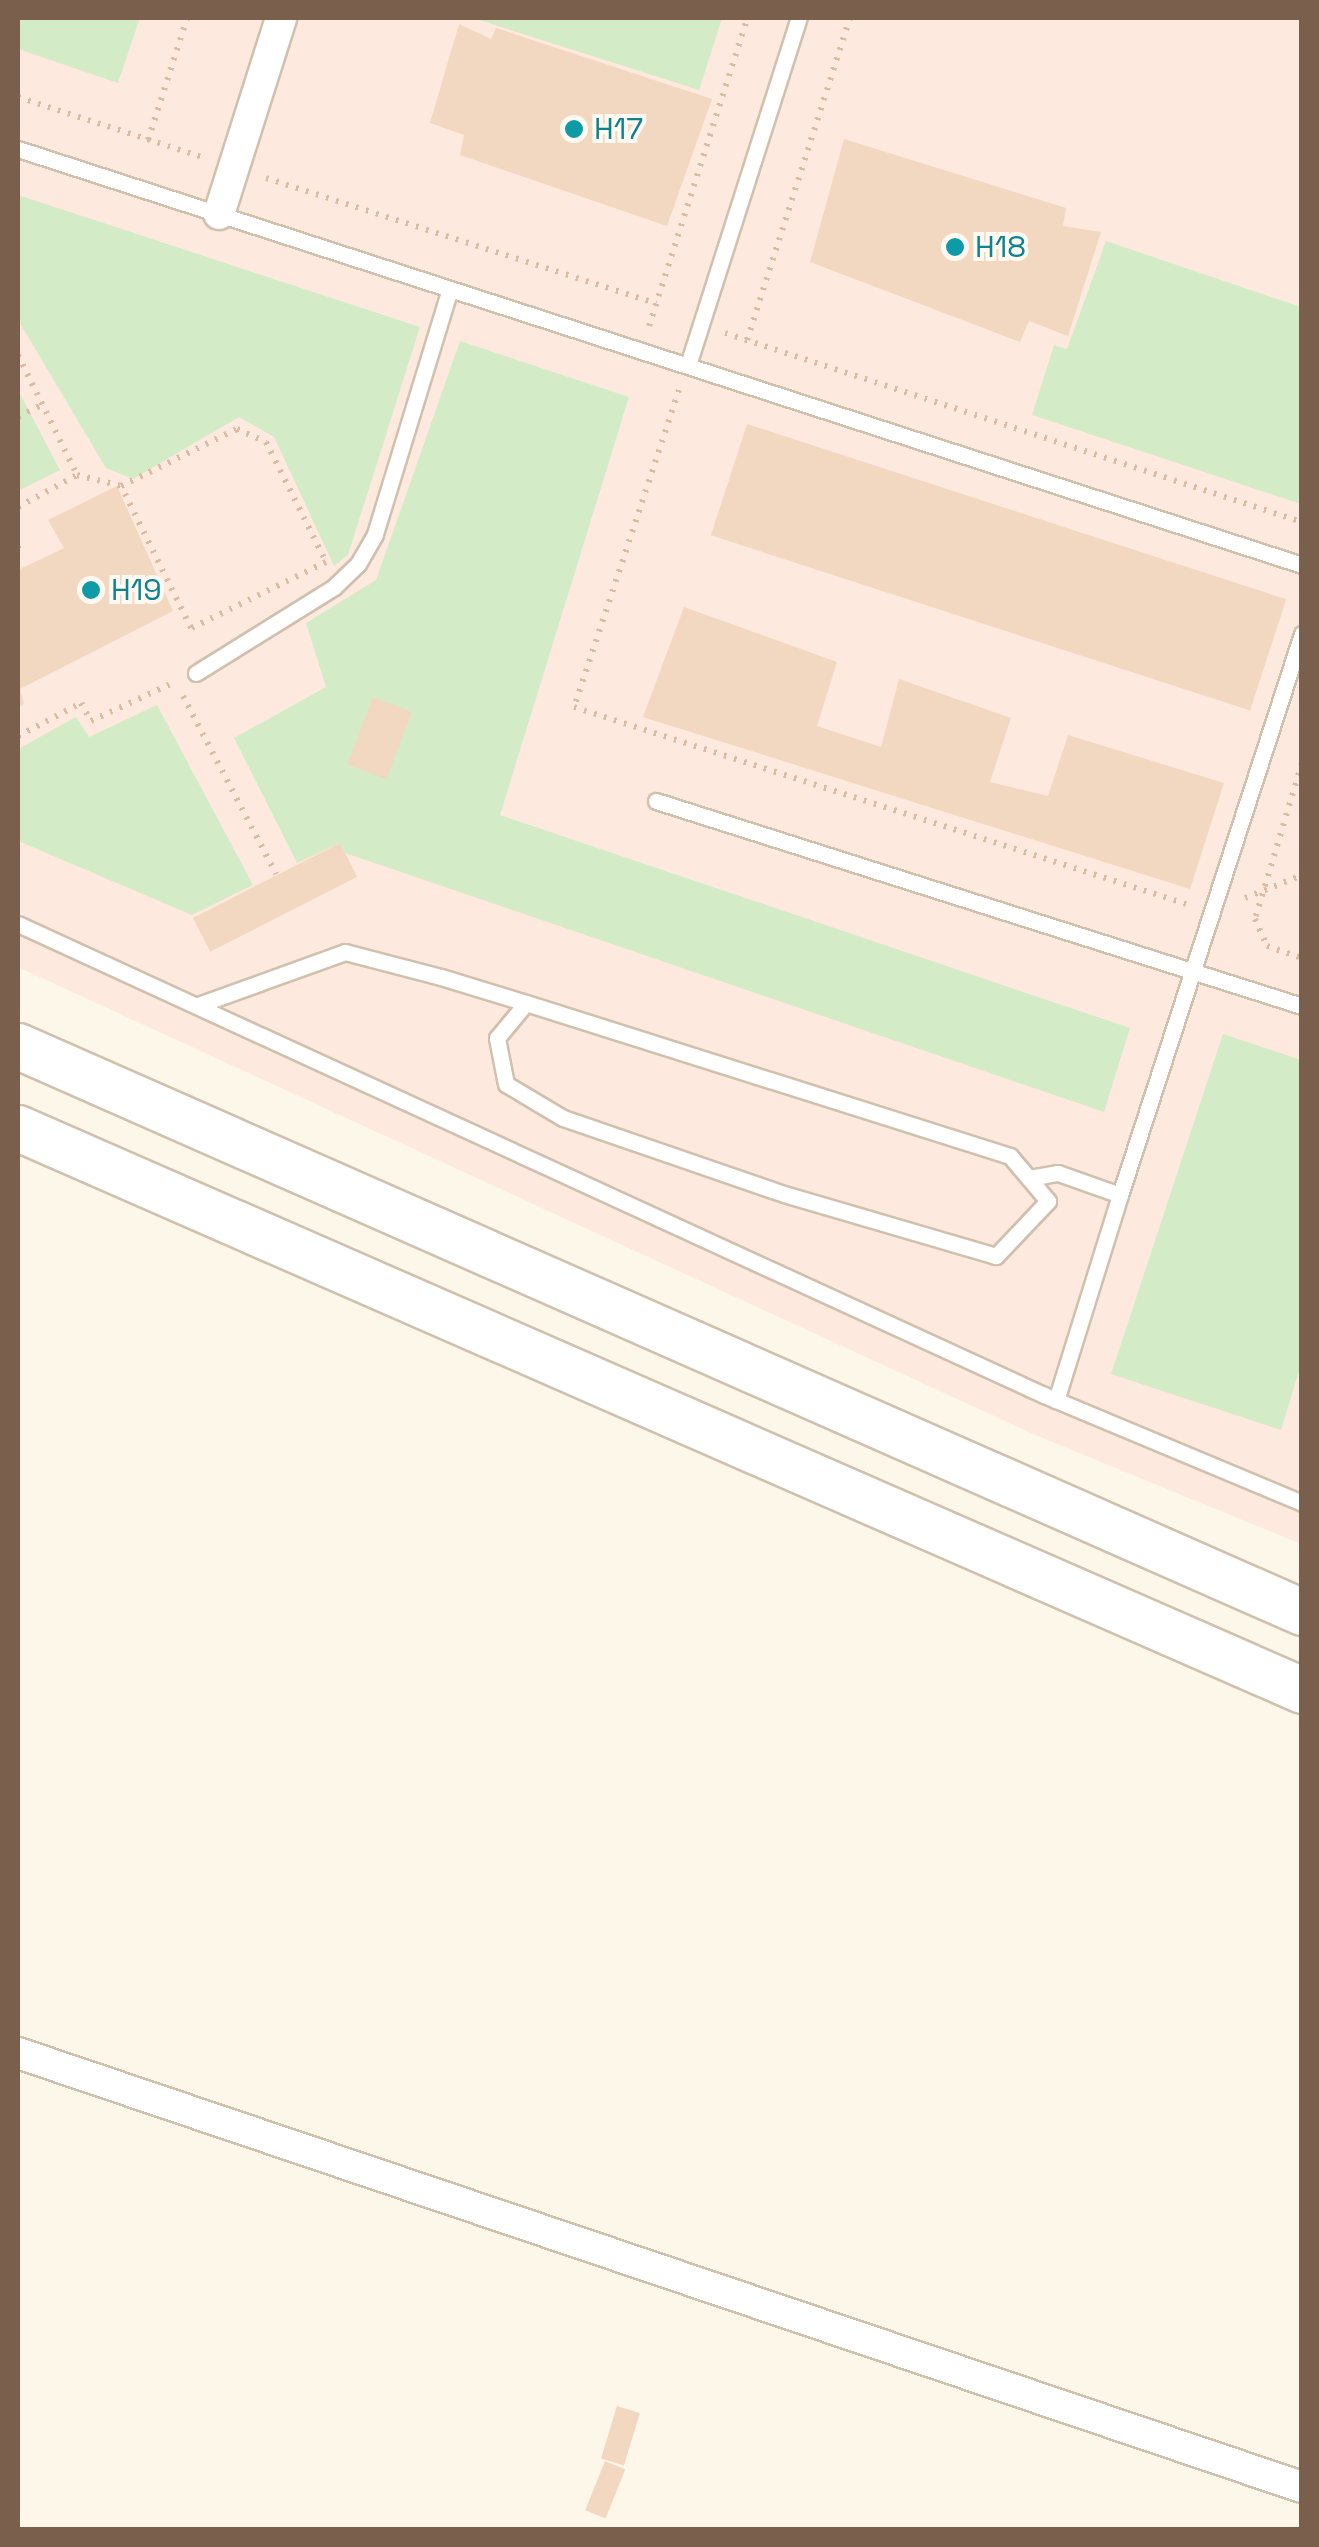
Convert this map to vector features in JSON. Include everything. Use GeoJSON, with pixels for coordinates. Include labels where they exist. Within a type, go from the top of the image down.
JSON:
{"type":"FeatureCollection","features":[{"type":"Feature","properties":{"kind":"main road"},"geometry":{"type":"LineString","coordinates":[[18,1046],[1302,1612]]}},
{"type":"Feature","properties":{"kind":"main road"},"geometry":{"type":"LineString","coordinates":[[18,1128],[1302,1690]]}},
{"type":"Feature","properties":{"kind":"street"},"geometry":{"type":"LineString","coordinates":[[219,214],[281,18]]}},
{"type":"Feature","properties":{"kind":"street"},"geometry":{"type":"LineString","coordinates":[[18,2053],[1302,2487]]}},
{"type":"Feature","properties":{"kind":"lane"},"geometry":{"type":"LineString","coordinates":[[688,365],[799,18]]}},
{"type":"Feature","properties":{"kind":"lane"},"geometry":{"type":"LineString","coordinates":[[18,149],[1302,565]]}},
{"type":"Feature","properties":{"kind":"lane"},"geometry":{"type":"LineString","coordinates":[[196,672],[334,587],[367,549],[450,288]]}},
{"type":"Feature","properties":{"kind":"lane"},"geometry":{"type":"LineString","coordinates":[[1056,1400],[1190,970],[1302,634]]}},
{"type":"Feature","properties":{"kind":"lane"},"geometry":{"type":"LineString","coordinates":[[656,801],[1302,1006]]}},
{"type":"Feature","properties":{"kind":"lane"},"geometry":{"type":"LineString","coordinates":[[18,924],[1056,1400],[1302,1502]]}},
{"type":"Feature","properties":{"kind":"lane"},"geometry":{"type":"LineString","coordinates":[[198,1005],[345,952],[526,1003],[1010,1156],[1048,1200],[996,1256],[784,1194],[564,1118],[506,1084],[497,1038],[526,1003]]}},
{"type":"Feature","properties":{"kind":"lane"},"geometry":{"type":"LineString","coordinates":[[1029,1178],[1058,1173],[1120,1195]]}},
{"type":"Feature","properties":{"kind":"path"},"geometry":{"type":"LineString","coordinates":[[148,140],[187,18]]}},
{"type":"Feature","properties":{"kind":"path"},"geometry":{"type":"LineString","coordinates":[[641,350],[746,18]]}},
{"type":"Feature","properties":{"kind":"path"},"geometry":{"type":"LineString","coordinates":[[850,18],[747,340],[1302,522]]}},
{"type":"Feature","properties":{"kind":"path"},"geometry":{"type":"LineString","coordinates":[[18,97],[656,303]]}},
{"type":"Feature","properties":{"kind":"path"},"geometry":{"type":"LineString","coordinates":[[18,356],[77,475]]}},
{"type":"Feature","properties":{"kind":"path"},"geometry":{"type":"LineString","coordinates":[[688,365],[574,708],[1210,912],[1302,875]]}},
{"type":"Feature","properties":{"kind":"path"},"geometry":{"type":"LineString","coordinates":[[18,417],[43,404]]}},
{"type":"Feature","properties":{"kind":"path"},"geometry":{"type":"LineString","coordinates":[[18,507],[77,475],[121,486],[237,429],[266,442],[326,562],[192,628],[121,486]]}},
{"type":"Feature","properties":{"kind":"path"},"geometry":{"type":"LineString","coordinates":[[18,736],[80,703],[91,721],[196,672]]}},
{"type":"Feature","properties":{"kind":"path"},"geometry":{"type":"LineString","coordinates":[[175,682],[276,874]]}},
{"type":"Feature","properties":{"kind":"path"},"geometry":{"type":"LineString","coordinates":[[1302,763],[1255,919],[1267,946],[1302,958]]}},
{"type":"Feature","properties":{"kind":"shaded area"},"geometry":{"type":"Polygon","coordinates":[[[18,18],[1301,18],[1301,1544],[1033,1434],[18,967],[18,18]]]}},
{"type":"Feature","properties":{"kind":"green space"},"geometry":{"type":"Polygon","coordinates":[[[18,18],[140,18],[118,83],[18,49],[18,18]]]}},
{"type":"Feature","properties":{"kind":"green space"},"geometry":{"type":"Polygon","coordinates":[[[473,18],[722,18],[699,90],[473,18]]]}},
{"type":"Feature","properties":{"kind":"green space"},"geometry":{"type":"Polygon","coordinates":[[[18,195],[420,327],[348,555],[334,566],[274,437],[239,417],[133,479],[106,468],[18,320],[18,195]]]}},
{"type":"Feature","properties":{"kind":"green space"},"geometry":{"type":"Polygon","coordinates":[[[1106,241],[1301,307],[1301,504],[1032,415],[1054,345],[1067,349],[1106,241]]]}},
{"type":"Feature","properties":{"kind":"green space"},"geometry":{"type":"Polygon","coordinates":[[[460,341],[629,397],[500,815],[1130,1028],[1104,1112],[345,853],[340,843],[297,863],[234,738],[326,687],[306,623],[376,580],[460,341]]]}},
{"type":"Feature","properties":{"kind":"green space"},"geometry":{"type":"Polygon","coordinates":[[[18,390],[60,470],[18,491],[18,390]]]}},
{"type":"Feature","properties":{"kind":"green space"},"geometry":{"type":"Polygon","coordinates":[[[157,705],[253,885],[192,915],[18,841],[18,749],[76,717],[89,737],[157,705]]]}},
{"type":"Feature","properties":{"kind":"green space"},"geometry":{"type":"Polygon","coordinates":[[[1223,1034],[1301,1060],[1301,1365],[1281,1430],[1111,1374],[1223,1034]]]}},
{"type":"Feature","properties":{"kind":"building","name":"H17"},"geometry":{"type":"Polygon","coordinates":[[[459,24],[491,39],[496,28],[712,99],[667,226],[460,155],[464,135],[430,123],[459,24]]]}},
{"type":"Feature","properties":{"kind":"building","name":"H18"},"geometry":{"type":"Polygon","coordinates":[[[844,139],[1066,208],[1063,226],[1101,232],[1068,336],[1029,321],[1020,342],[810,262],[844,139]]]}},
{"type":"Feature","properties":{"kind":"building"},"geometry":{"type":"Polygon","coordinates":[[[747,424],[1286,599],[1250,710],[711,535],[747,424]]]}},
{"type":"Feature","properties":{"kind":"building","name":"H19"},"geometry":{"type":"Polygon","coordinates":[[[117,486],[173,611],[20,689],[24,704],[18,708],[18,570],[64,548],[48,520],[117,486]]]}},
{"type":"Feature","properties":{"kind":"building"},"geometry":{"type":"Polygon","coordinates":[[[684,607],[837,662],[817,726],[881,747],[899,679],[1011,718],[990,782],[1048,796],[1068,735],[1224,783],[1190,889],[643,717],[684,607]]]}},
{"type":"Feature","properties":{"kind":"building"},"geometry":{"type":"Polygon","coordinates":[[[373,697],[412,712],[386,779],[347,764],[373,697]]]}},
{"type":"Feature","properties":{"kind":"building"},"geometry":{"type":"Polygon","coordinates":[[[340,843],[357,877],[210,952],[193,918],[340,843]]]}},
{"type":"Feature","properties":{"kind":"building"},"geometry":{"type":"Polygon","coordinates":[[[617,2406],[640,2413],[624,2466],[601,2459],[617,2406]]]}},
{"type":"Feature","properties":{"kind":"building"},"geometry":{"type":"Polygon","coordinates":[[[605,2461],[625,2469],[606,2518],[585,2510],[605,2461]]]}},
{"type":"Feature","properties":{"kind":"place","name":"H17"},"geometry":{"type":"Point","coordinates":[574,129]}},
{"type":"Feature","properties":{"kind":"place","name":"H18"},"geometry":{"type":"Point","coordinates":[955,247]}},
{"type":"Feature","properties":{"kind":"place","name":"H19"},"geometry":{"type":"Point","coordinates":[91,590]}}]}
